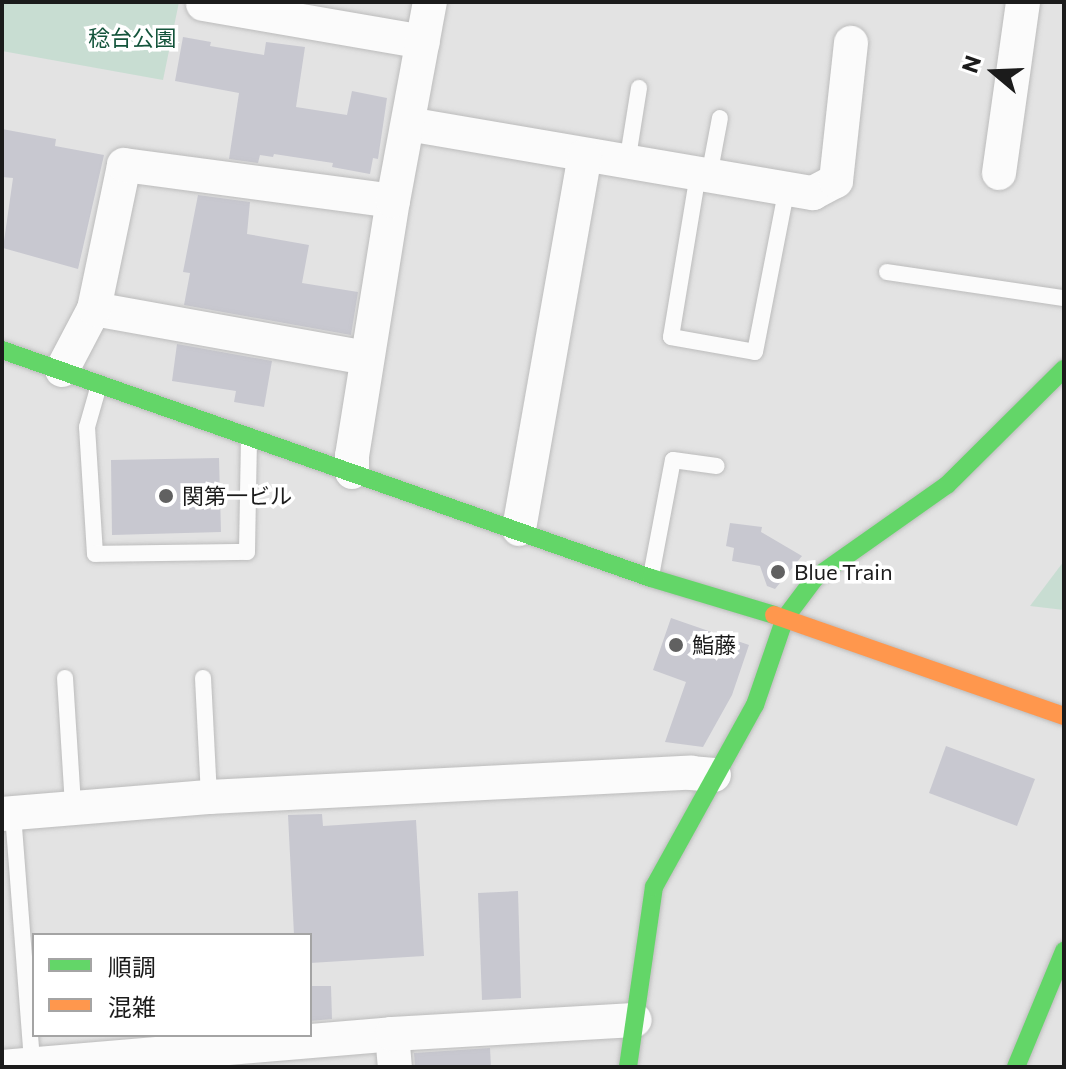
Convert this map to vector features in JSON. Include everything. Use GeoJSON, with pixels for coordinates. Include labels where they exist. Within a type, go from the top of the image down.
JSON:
{"type":"FeatureCollection","features":[{"type":"Feature","properties":{"kind":"street"},"geometry":{"type":"LineString","coordinates":[[352,472],[393,201],[430,2]]}},
{"type":"Feature","properties":{"kind":"street"},"geometry":{"type":"LineString","coordinates":[[999,173],[1023,2]]}},
{"type":"Feature","properties":{"kind":"street"},"geometry":{"type":"LineString","coordinates":[[203,4],[265,8],[423,42]]}},
{"type":"Feature","properties":{"kind":"street"},"geometry":{"type":"LineString","coordinates":[[408,124],[813,193],[836,181],[851,43]]}},
{"type":"Feature","properties":{"kind":"street"},"geometry":{"type":"LineString","coordinates":[[519,529],[585,156]]}},
{"type":"Feature","properties":{"kind":"street"},"geometry":{"type":"LineString","coordinates":[[62,370],[94,309],[124,165],[393,201]]}},
{"type":"Feature","properties":{"kind":"street"},"geometry":{"type":"LineString","coordinates":[[94,309],[367,358]]}},
{"type":"Feature","properties":{"kind":"street"},"geometry":{"type":"LineString","coordinates":[[2,350],[519,529],[651,578],[785,618],[1064,716]]}},
{"type":"Feature","properties":{"kind":"street"},"geometry":{"type":"LineString","coordinates":[[628,1067],[654,887],[755,705],[785,618],[815,578],[856,546],[947,485],[1064,369]]}},
{"type":"Feature","properties":{"kind":"street"},"geometry":{"type":"LineString","coordinates":[[7,814],[73,806],[209,797],[691,773],[714,775]]}},
{"type":"Feature","properties":{"kind":"street"},"geometry":{"type":"LineString","coordinates":[[1016,1067],[1064,951]]}},
{"type":"Feature","properties":{"kind":"street"},"geometry":{"type":"LineString","coordinates":[[17,1065],[393,1051],[635,1020]]}},
{"type":"Feature","properties":{"kind":"lane"},"geometry":{"type":"LineString","coordinates":[[627,163],[639,88]]}},
{"type":"Feature","properties":{"kind":"lane"},"geometry":{"type":"LineString","coordinates":[[720,118],[703,175],[671,337],[755,352],[787,188]]}},
{"type":"Feature","properties":{"kind":"lane"},"geometry":{"type":"LineString","coordinates":[[887,272],[1064,298]]}},
{"type":"Feature","properties":{"kind":"lane"},"geometry":{"type":"LineString","coordinates":[[99,383],[87,427],[95,554],[247,552],[250,435]]}},
{"type":"Feature","properties":{"kind":"lane"},"geometry":{"type":"LineString","coordinates":[[651,578],[673,460],[717,466]]}},
{"type":"Feature","properties":{"kind":"lane"},"geometry":{"type":"LineString","coordinates":[[65,678],[73,806]]}},
{"type":"Feature","properties":{"kind":"lane"},"geometry":{"type":"LineString","coordinates":[[203,678],[209,797]]}},
{"type":"Feature","properties":{"kind":"lane"},"geometry":{"type":"LineString","coordinates":[[7,814],[17,1065]]}},
{"type":"Feature","properties":{"kind":"green space","name":"稔台公園"},"geometry":{"type":"Polygon","coordinates":[[[2,2],[179,2],[163,80],[2,51],[2,2]]]}},
{"type":"Feature","properties":{"kind":"green space"},"geometry":{"type":"Polygon","coordinates":[[[1064,561],[1064,610],[1030,606],[1064,561]]]}},
{"type":"Feature","properties":{"kind":"building"},"geometry":{"type":"Polygon","coordinates":[[[183,37],[211,42],[210,46],[264,55],[266,42],[305,47],[296,107],[347,115],[352,91],[387,98],[378,159],[373,158],[370,174],[332,167],[333,163],[274,154],[273,157],[260,155],[258,163],[229,159],[239,93],[175,81],[183,37]]]}},
{"type":"Feature","properties":{"kind":"building"},"geometry":{"type":"Polygon","coordinates":[[[2,129],[56,139],[55,146],[104,155],[78,269],[3,248],[13,178],[2,177],[2,129]]]}},
{"type":"Feature","properties":{"kind":"building"},"geometry":{"type":"Polygon","coordinates":[[[198,195],[250,202],[247,234],[309,245],[302,283],[358,292],[351,335],[184,305],[190,273],[183,272],[198,195]]]}},
{"type":"Feature","properties":{"kind":"building"},"geometry":{"type":"Polygon","coordinates":[[[177,344],[272,361],[264,407],[234,402],[236,391],[172,381],[177,344]]]}},
{"type":"Feature","properties":{"kind":"building","name":"関第一ビル"},"geometry":{"type":"Polygon","coordinates":[[[219,458],[221,532],[112,535],[111,460],[219,458]]]}},
{"type":"Feature","properties":{"kind":"building"},"geometry":{"type":"Polygon","coordinates":[[[730,523],[762,527],[761,532],[802,556],[775,589],[767,586],[760,566],[732,561],[734,548],[726,546],[730,523]]]}},
{"type":"Feature","properties":{"kind":"building"},"geometry":{"type":"Polygon","coordinates":[[[671,618],[749,645],[732,695],[703,747],[665,742],[686,682],[653,670],[671,618]]]}},
{"type":"Feature","properties":{"kind":"building"},"geometry":{"type":"Polygon","coordinates":[[[946,746],[1035,779],[1017,826],[929,793],[946,746]]]}},
{"type":"Feature","properties":{"kind":"building"},"geometry":{"type":"Polygon","coordinates":[[[322,814],[323,826],[416,820],[424,956],[312,963],[312,933],[294,933],[288,815],[322,814]]]}},
{"type":"Feature","properties":{"kind":"building"},"geometry":{"type":"Polygon","coordinates":[[[518,891],[521,998],[482,1000],[478,893],[518,891]]]}},
{"type":"Feature","properties":{"kind":"building"},"geometry":{"type":"Polygon","coordinates":[[[312,986],[331,986],[332,1019],[312,1021],[312,986]]]}},
{"type":"Feature","properties":{"kind":"building"},"geometry":{"type":"Polygon","coordinates":[[[490,1048],[491,1067],[415,1067],[414,1053],[490,1048]]]}},
{"type":"Feature","properties":{"kind":"traffic: fast"},"geometry":{"type":"LineString","coordinates":[[2,350],[651,578],[774,615]]}},
{"type":"Feature","properties":{"kind":"traffic: fast"},"geometry":{"type":"LineString","coordinates":[[628,1067],[654,887],[755,705],[785,618],[815,578],[947,485],[1064,369]]}},
{"type":"Feature","properties":{"kind":"traffic: fast"},"geometry":{"type":"LineString","coordinates":[[1016,1067],[1064,951]]}},
{"type":"Feature","properties":{"kind":"traffic: slow"},"geometry":{"type":"LineString","coordinates":[[774,615],[1064,716]]}},
{"type":"Feature","properties":{"kind":"place","name":"関第一ビル"},"geometry":{"type":"Point","coordinates":[166,496]}},
{"type":"Feature","properties":{"kind":"place","name":"Blue Train"},"geometry":{"type":"Point","coordinates":[778,572]}},
{"type":"Feature","properties":{"kind":"place","name":"鮨藤"},"geometry":{"type":"Point","coordinates":[676,645]}}]}
